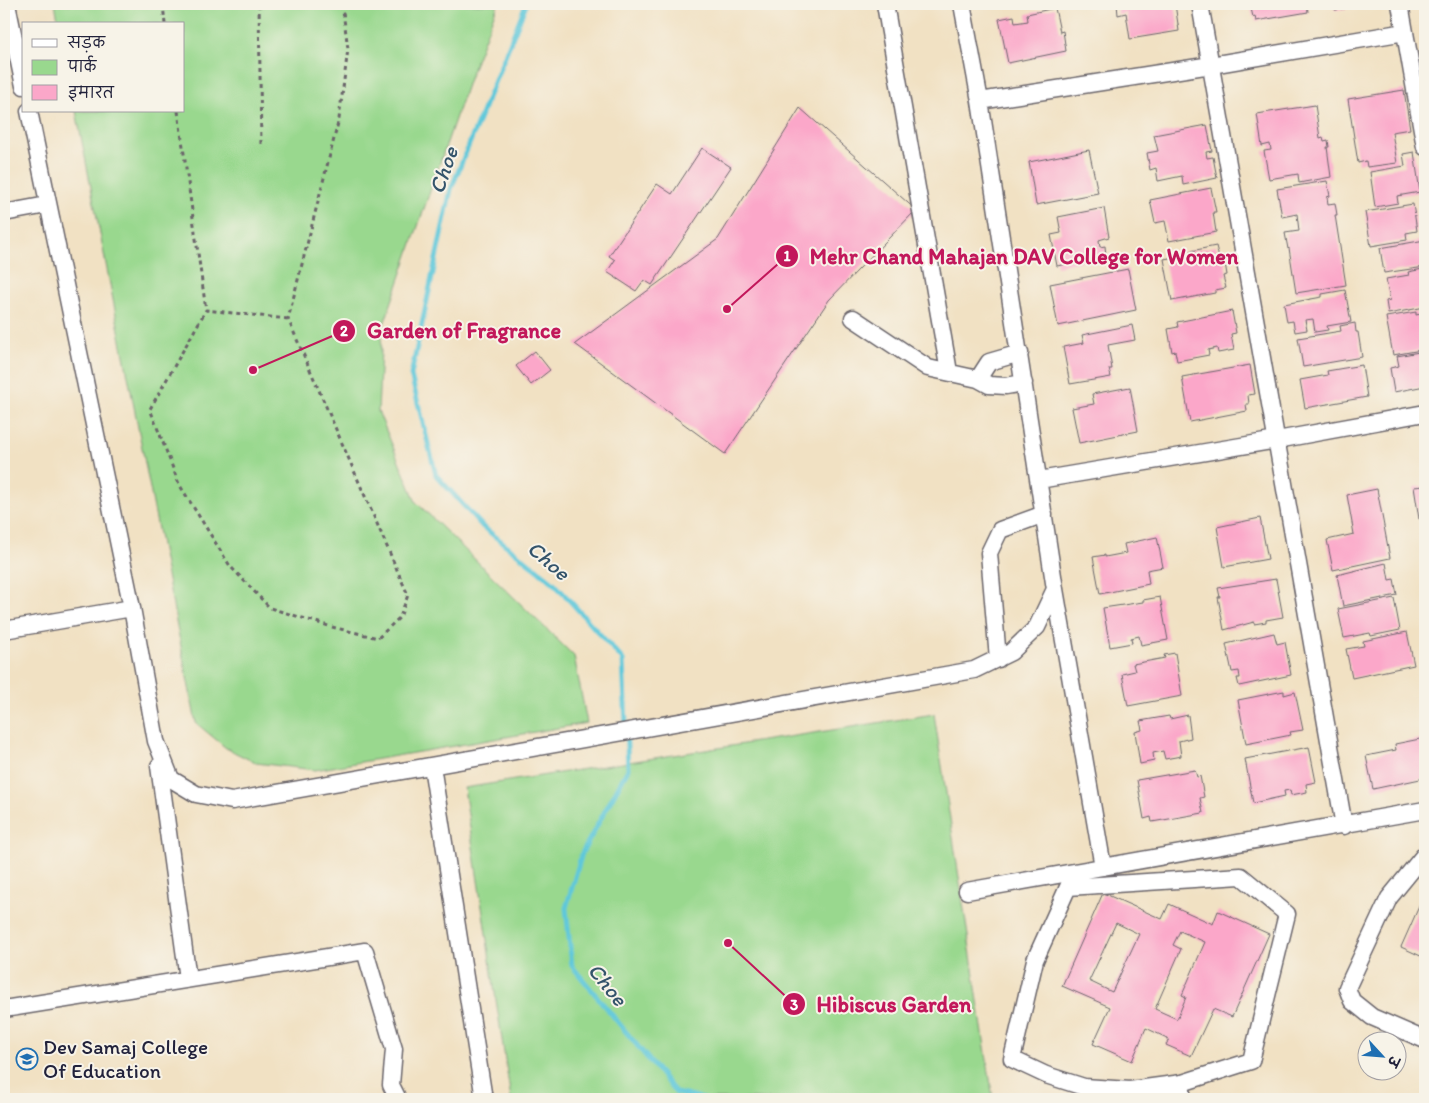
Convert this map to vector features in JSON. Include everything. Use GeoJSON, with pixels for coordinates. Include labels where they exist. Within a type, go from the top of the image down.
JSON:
{"type":"FeatureCollection","features":[{"type":"Feature","properties":{"kind":"street"},"geometry":{"type":"LineString","coordinates":[[7,4],[22,76]]}},
{"type":"Feature","properties":{"kind":"street"},"geometry":{"type":"LineString","coordinates":[[885,4],[949,372]]}},
{"type":"Feature","properties":{"kind":"street"},"geometry":{"type":"LineString","coordinates":[[962,4],[980,101],[1020,353],[1055,590],[1103,867]]}},
{"type":"Feature","properties":{"kind":"street"},"geometry":{"type":"LineString","coordinates":[[1200,4],[1344,826]]}},
{"type":"Feature","properties":{"kind":"street"},"geometry":{"type":"LineString","coordinates":[[1400,4],[1425,147]]}},
{"type":"Feature","properties":{"kind":"street"},"geometry":{"type":"LineString","coordinates":[[980,101],[1405,32]]}},
{"type":"Feature","properties":{"kind":"street"},"geometry":{"type":"LineString","coordinates":[[29,112],[132,608],[156,741],[188,979]]}},
{"type":"Feature","properties":{"kind":"street"},"geometry":{"type":"LineString","coordinates":[[4,213],[47,204]]}},
{"type":"Feature","properties":{"kind":"street"},"geometry":{"type":"LineString","coordinates":[[853,318],[928,368],[978,379],[989,385],[1006,386],[1024,383]]}},
{"type":"Feature","properties":{"kind":"street"},"geometry":{"type":"LineString","coordinates":[[978,379],[989,362],[1020,353]]}},
{"type":"Feature","properties":{"kind":"street"},"geometry":{"type":"LineString","coordinates":[[1039,480],[1425,413]]}},
{"type":"Feature","properties":{"kind":"street"},"geometry":{"type":"LineString","coordinates":[[998,658],[988,553],[1000,530],[1044,514]]}},
{"type":"Feature","properties":{"kind":"street"},"geometry":{"type":"LineString","coordinates":[[156,741],[170,778],[196,794],[232,801],[974,670],[1011,652],[1037,627],[1055,590]]}},
{"type":"Feature","properties":{"kind":"street"},"geometry":{"type":"LineString","coordinates":[[4,630],[132,608]]}},
{"type":"Feature","properties":{"kind":"street"},"geometry":{"type":"LineString","coordinates":[[432,766],[484,1099]]}},
{"type":"Feature","properties":{"kind":"street"},"geometry":{"type":"LineString","coordinates":[[968,891],[1344,826],[1425,810]]}},
{"type":"Feature","properties":{"kind":"street"},"geometry":{"type":"LineString","coordinates":[[1425,854],[1389,898],[1347,988],[1352,1001],[1372,1017],[1425,1040]]}},
{"type":"Feature","properties":{"kind":"street"},"geometry":{"type":"LineString","coordinates":[[1240,876],[1287,914],[1250,1061],[1182,1091],[1130,1095],[1084,1087],[1046,1074],[1012,1059],[1035,960],[1068,888],[1240,876]]}},
{"type":"Feature","properties":{"kind":"street"},"geometry":{"type":"LineString","coordinates":[[4,1009],[365,950],[394,1049],[391,1085],[398,1099]]}},
{"type":"Feature","properties":{"kind":"path"},"geometry":{"type":"LineString","coordinates":[[163,4],[165,22]]}},
{"type":"Feature","properties":{"kind":"path"},"geometry":{"type":"LineString","coordinates":[[259,4],[262,144]]}},
{"type":"Feature","properties":{"kind":"path"},"geometry":{"type":"LineString","coordinates":[[178,112],[206,310],[150,409],[179,484],[230,566],[270,608],[332,627],[378,638],[400,617],[408,595],[288,318],[340,119],[348,49],[342,4]]}},
{"type":"Feature","properties":{"kind":"path"},"geometry":{"type":"LineString","coordinates":[[206,310],[288,318]]}},
{"type":"Feature","properties":{"kind":"green space"},"geometry":{"type":"Polygon","coordinates":[[[55,4],[498,4],[470,76],[382,330],[378,411],[416,502],[574,656],[587,723],[315,770],[256,763],[226,748],[196,723],[76,112],[185,112],[185,22],[59,22],[55,4]]]}},
{"type":"Feature","properties":{"kind":"green space"},"geometry":{"type":"Polygon","coordinates":[[[934,714],[993,1099],[511,1099],[464,788],[934,714]]]}},
{"type":"Feature","properties":{"kind":"building"},"geometry":{"type":"Polygon","coordinates":[[[1117,4],[1175,4],[1179,31],[1130,39],[1126,13],[1118,15],[1117,4]]]}},
{"type":"Feature","properties":{"kind":"building"},"geometry":{"type":"Polygon","coordinates":[[[1250,4],[1307,4],[1308,12],[1256,21],[1250,4]]]}},
{"type":"Feature","properties":{"kind":"building"},"geometry":{"type":"Polygon","coordinates":[[[1334,4],[1370,4],[1370,5],[1335,10],[1334,4]]]}},
{"type":"Feature","properties":{"kind":"building"},"geometry":{"type":"Polygon","coordinates":[[[1055,8],[1060,32],[1063,31],[1066,51],[1008,63],[999,19],[1014,16],[1015,23],[1028,21],[1027,14],[1055,8]]]}},
{"type":"Feature","properties":{"kind":"building"},"geometry":{"type":"Polygon","coordinates":[[[1404,90],[1410,129],[1392,132],[1397,163],[1367,167],[1366,161],[1358,163],[1348,99],[1404,90]]]}},
{"type":"Feature","properties":{"kind":"building"},"geometry":{"type":"Polygon","coordinates":[[[1315,105],[1320,138],[1323,137],[1324,141],[1328,140],[1329,147],[1327,147],[1331,177],[1299,183],[1298,174],[1269,179],[1264,151],[1271,150],[1270,144],[1262,146],[1257,114],[1315,105]]]}},
{"type":"Feature","properties":{"kind":"building"},"geometry":{"type":"Polygon","coordinates":[[[800,108],[916,210],[829,300],[725,454],[575,344],[718,239],[800,108]]]}},
{"type":"Feature","properties":{"kind":"building"},"geometry":{"type":"Polygon","coordinates":[[[1207,125],[1212,151],[1206,152],[1207,158],[1213,157],[1217,178],[1183,185],[1182,176],[1158,181],[1156,168],[1150,170],[1147,153],[1158,151],[1154,135],[1207,125]]]}},
{"type":"Feature","properties":{"kind":"building"},"geometry":{"type":"Polygon","coordinates":[[[702,148],[731,167],[652,285],[644,280],[636,291],[607,272],[615,260],[609,256],[657,184],[672,194],[702,148]]]}},
{"type":"Feature","properties":{"kind":"building"},"geometry":{"type":"Polygon","coordinates":[[[1089,150],[1098,193],[1036,205],[1029,162],[1089,150]]]}},
{"type":"Feature","properties":{"kind":"building"},"geometry":{"type":"Polygon","coordinates":[[[1414,152],[1420,192],[1397,196],[1398,203],[1375,207],[1370,172],[1405,166],[1403,154],[1414,152]]]}},
{"type":"Feature","properties":{"kind":"building"},"geometry":{"type":"Polygon","coordinates":[[[1327,181],[1330,196],[1327,197],[1328,204],[1335,203],[1337,215],[1335,215],[1346,285],[1296,293],[1285,233],[1299,231],[1297,214],[1282,217],[1277,189],[1327,181]]]}},
{"type":"Feature","properties":{"kind":"building"},"geometry":{"type":"Polygon","coordinates":[[[1211,188],[1216,212],[1213,212],[1216,232],[1169,241],[1165,221],[1155,223],[1150,200],[1211,188]]]}},
{"type":"Feature","properties":{"kind":"building"},"geometry":{"type":"Polygon","coordinates":[[[1413,204],[1417,231],[1406,233],[1407,240],[1371,246],[1365,212],[1413,204]]]}},
{"type":"Feature","properties":{"kind":"building"},"geometry":{"type":"Polygon","coordinates":[[[1104,208],[1109,237],[1099,240],[1100,247],[1105,246],[1106,256],[1057,266],[1051,235],[1061,233],[1058,217],[1104,208]]]}},
{"type":"Feature","properties":{"kind":"building"},"geometry":{"type":"Polygon","coordinates":[[[1425,240],[1425,267],[1384,273],[1380,248],[1425,240]]]}},
{"type":"Feature","properties":{"kind":"building"},"geometry":{"type":"Polygon","coordinates":[[[1216,246],[1219,258],[1224,257],[1227,275],[1223,276],[1226,288],[1215,290],[1215,293],[1172,301],[1164,259],[1216,246]]]}},
{"type":"Feature","properties":{"kind":"building"},"geometry":{"type":"Polygon","coordinates":[[[1128,269],[1136,310],[1058,326],[1050,284],[1128,269]]]}},
{"type":"Feature","properties":{"kind":"building"},"geometry":{"type":"Polygon","coordinates":[[[1423,269],[1425,307],[1388,314],[1386,301],[1390,300],[1386,279],[1409,275],[1408,272],[1423,269]]]}},
{"type":"Feature","properties":{"kind":"building"},"geometry":{"type":"Polygon","coordinates":[[[1345,290],[1351,322],[1327,326],[1328,330],[1315,332],[1313,319],[1305,320],[1307,330],[1295,332],[1293,321],[1287,322],[1284,304],[1322,297],[1322,294],[1345,290]]]}},
{"type":"Feature","properties":{"kind":"building"},"geometry":{"type":"Polygon","coordinates":[[[1232,311],[1236,333],[1231,334],[1234,350],[1218,353],[1217,348],[1208,350],[1209,355],[1177,361],[1175,351],[1172,352],[1168,329],[1178,327],[1177,322],[1232,311]]]}},
{"type":"Feature","properties":{"kind":"building"},"geometry":{"type":"Polygon","coordinates":[[[1416,312],[1416,315],[1425,313],[1425,340],[1419,341],[1421,350],[1393,355],[1386,317],[1416,312]]]}},
{"type":"Feature","properties":{"kind":"building"},"geometry":{"type":"Polygon","coordinates":[[[1355,323],[1362,357],[1303,367],[1298,338],[1341,331],[1340,326],[1355,323]]]}},
{"type":"Feature","properties":{"kind":"building"},"geometry":{"type":"Polygon","coordinates":[[[1132,325],[1135,340],[1108,345],[1112,369],[1109,369],[1111,377],[1070,384],[1063,347],[1084,343],[1082,335],[1132,325]]]}},
{"type":"Feature","properties":{"kind":"building"},"geometry":{"type":"Polygon","coordinates":[[[535,351],[550,370],[531,385],[516,366],[535,351]]]}},
{"type":"Feature","properties":{"kind":"building"},"geometry":{"type":"Polygon","coordinates":[[[1425,351],[1425,386],[1394,392],[1390,368],[1399,366],[1397,356],[1425,351]]]}},
{"type":"Feature","properties":{"kind":"building"},"geometry":{"type":"Polygon","coordinates":[[[1250,365],[1255,394],[1248,395],[1249,404],[1246,404],[1247,411],[1190,422],[1182,377],[1250,365]]]}},
{"type":"Feature","properties":{"kind":"building"},"geometry":{"type":"Polygon","coordinates":[[[1362,365],[1367,397],[1305,408],[1300,380],[1328,375],[1327,371],[1362,365]]]}},
{"type":"Feature","properties":{"kind":"building"},"geometry":{"type":"Polygon","coordinates":[[[1130,387],[1138,431],[1079,443],[1072,408],[1094,404],[1092,394],[1130,387]]]}},
{"type":"Feature","properties":{"kind":"building"},"geometry":{"type":"Polygon","coordinates":[[[1425,486],[1425,518],[1419,519],[1414,487],[1425,486]]]}},
{"type":"Feature","properties":{"kind":"building"},"geometry":{"type":"Polygon","coordinates":[[[1377,489],[1390,558],[1333,570],[1327,540],[1354,534],[1347,495],[1377,489]]]}},
{"type":"Feature","properties":{"kind":"building"},"geometry":{"type":"Polygon","coordinates":[[[1260,518],[1268,559],[1224,567],[1217,527],[1260,518]]]}},
{"type":"Feature","properties":{"kind":"building"},"geometry":{"type":"Polygon","coordinates":[[[1157,537],[1163,567],[1147,570],[1149,584],[1100,594],[1093,557],[1126,553],[1124,544],[1157,537]]]}},
{"type":"Feature","properties":{"kind":"building"},"geometry":{"type":"Polygon","coordinates":[[[1386,563],[1389,580],[1394,579],[1397,595],[1343,606],[1337,575],[1386,563]]]}},
{"type":"Feature","properties":{"kind":"building"},"geometry":{"type":"Polygon","coordinates":[[[1276,579],[1283,617],[1224,630],[1218,588],[1276,579]]]}},
{"type":"Feature","properties":{"kind":"building"},"geometry":{"type":"Polygon","coordinates":[[[1160,597],[1168,640],[1141,645],[1139,636],[1131,638],[1132,643],[1110,647],[1103,608],[1143,602],[1143,600],[1160,597]]]}},
{"type":"Feature","properties":{"kind":"building"},"geometry":{"type":"Polygon","coordinates":[[[1394,598],[1400,630],[1371,636],[1370,633],[1344,638],[1338,609],[1394,598]]]}},
{"type":"Feature","properties":{"kind":"building"},"geometry":{"type":"Polygon","coordinates":[[[1407,632],[1414,665],[1352,678],[1346,649],[1364,646],[1363,641],[1407,632]]]}},
{"type":"Feature","properties":{"kind":"building"},"geometry":{"type":"Polygon","coordinates":[[[1274,633],[1277,644],[1285,642],[1291,675],[1239,686],[1237,678],[1240,678],[1239,671],[1232,672],[1226,644],[1274,633]]]}},
{"type":"Feature","properties":{"kind":"building"},"geometry":{"type":"Polygon","coordinates":[[[1175,653],[1182,696],[1128,706],[1122,674],[1135,671],[1133,664],[1165,658],[1164,655],[1175,653]]]}},
{"type":"Feature","properties":{"kind":"building"},"geometry":{"type":"Polygon","coordinates":[[[1284,691],[1284,695],[1295,692],[1303,730],[1290,732],[1291,735],[1246,744],[1238,700],[1284,691]]]}},
{"type":"Feature","properties":{"kind":"building"},"geometry":{"type":"Polygon","coordinates":[[[1188,715],[1191,738],[1179,741],[1181,756],[1165,759],[1163,751],[1153,753],[1154,761],[1140,764],[1135,732],[1142,730],[1140,721],[1169,716],[1170,719],[1188,715]]]}},
{"type":"Feature","properties":{"kind":"building"},"geometry":{"type":"Polygon","coordinates":[[[1425,738],[1425,778],[1373,789],[1366,756],[1396,750],[1395,744],[1425,738]]]}},
{"type":"Feature","properties":{"kind":"building"},"geometry":{"type":"Polygon","coordinates":[[[1309,747],[1316,782],[1306,784],[1307,792],[1291,795],[1290,790],[1284,791],[1285,796],[1253,803],[1245,759],[1309,747]]]}},
{"type":"Feature","properties":{"kind":"building"},"geometry":{"type":"Polygon","coordinates":[[[1195,770],[1197,777],[1200,776],[1204,797],[1200,798],[1203,813],[1152,822],[1151,817],[1144,819],[1137,780],[1195,770]]]}},
{"type":"Feature","properties":{"kind":"building"},"geometry":{"type":"Polygon","coordinates":[[[1103,893],[1162,919],[1169,904],[1213,924],[1218,911],[1269,934],[1232,1017],[1213,1009],[1191,1056],[1166,1045],[1169,1039],[1146,1028],[1132,1061],[1093,1044],[1110,1007],[1062,986],[1103,893]],[[1116,923],[1089,981],[1112,992],[1139,934],[1116,923]],[[1180,931],[1173,945],[1181,949],[1155,1009],[1177,1019],[1186,997],[1182,995],[1205,942],[1180,931]]]}},
{"type":"Feature","properties":{"kind":"building"},"geometry":{"type":"Polygon","coordinates":[[[1425,893],[1425,958],[1401,947],[1425,893]]]}},
{"type":"Feature","properties":{"kind":"waterway","name":"Choe"},"geometry":{"type":"LineString","coordinates":[[526,4],[451,189],[411,375],[436,475],[483,527],[553,582],[623,660],[628,769],[582,853],[566,908],[572,966],[676,1093],[703,1099]]}},
{"type":"Feature","properties":{"kind":"place","name":"Mehr Chand Mahajan DAV College for Women"},"geometry":{"type":"Point","coordinates":[727,309]}},
{"type":"Feature","properties":{"kind":"place","name":"Garden of Fragrance"},"geometry":{"type":"Point","coordinates":[253,370]}},
{"type":"Feature","properties":{"kind":"place","name":"Hibiscus Garden"},"geometry":{"type":"Point","coordinates":[728,943]}},
{"type":"Feature","properties":{"kind":"place","name":"Dev Samaj College Of Education"},"geometry":{"type":"Point","coordinates":[27,1059]}}]}
